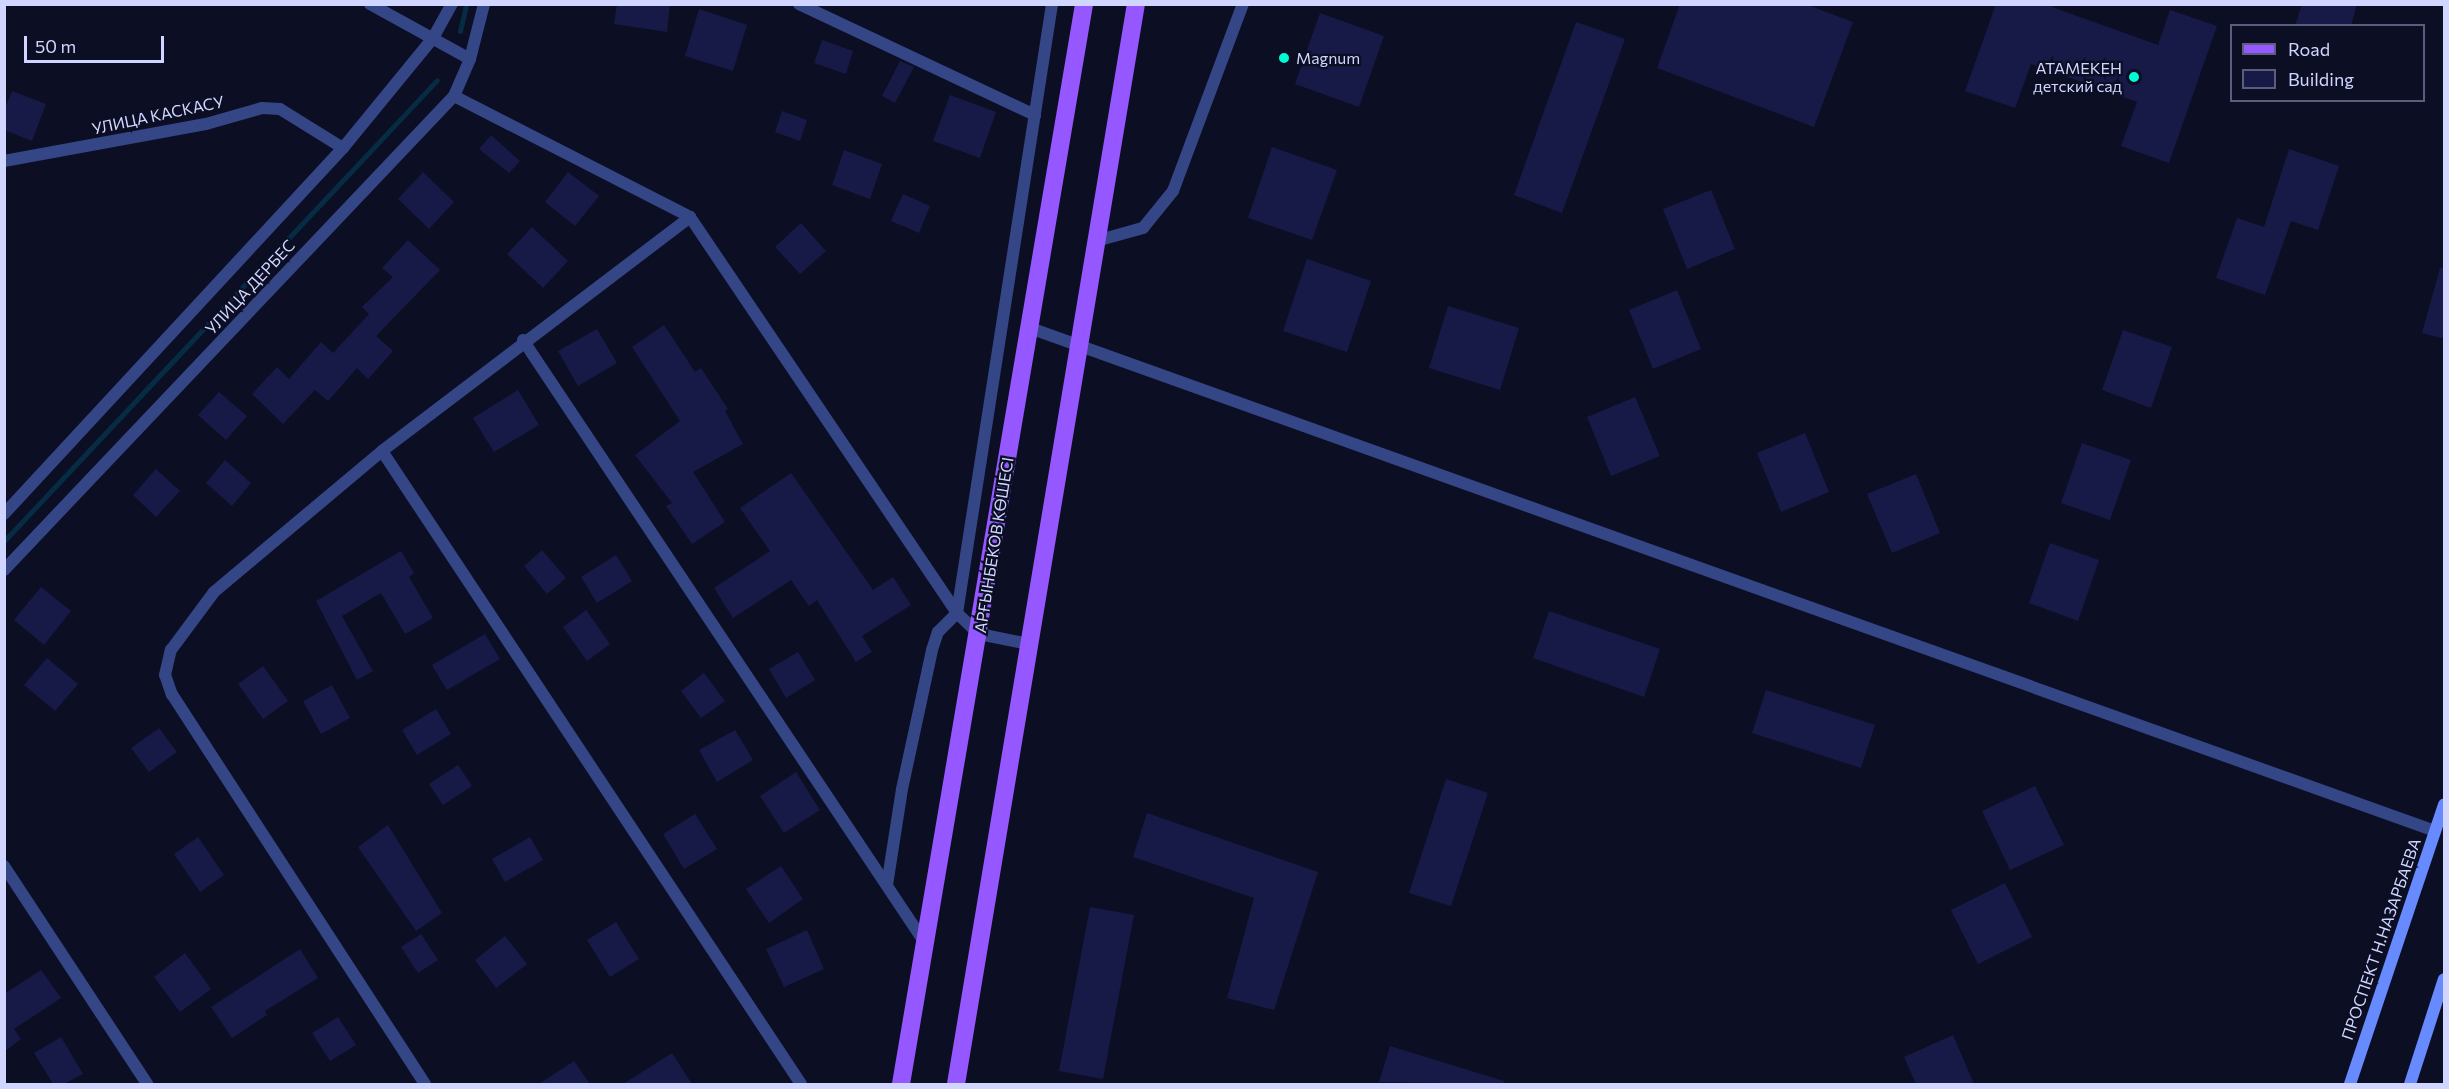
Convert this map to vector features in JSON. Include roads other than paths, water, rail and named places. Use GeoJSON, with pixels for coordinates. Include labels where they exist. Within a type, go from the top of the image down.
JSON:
{"type":"FeatureCollection","features":[{"type":"Feature","properties":{"kind":"main road","name":"АРҒЫНБЕКОВ КӨШЕСІ"},"geometry":{"type":"LineString","coordinates":[[901,1084],[1084,4]]}},
{"type":"Feature","properties":{"kind":"main road"},"geometry":{"type":"LineString","coordinates":[[956,1084],[1077,345],[1136,4]]}},
{"type":"Feature","properties":{"kind":"main road","name":"ПРОСПЕКТ Н.НАЗАРБАЕВА"},"geometry":{"type":"LineString","coordinates":[[2350,1084],[2445,804]]}},
{"type":"Feature","properties":{"kind":"main road"},"geometry":{"type":"LineString","coordinates":[[2410,1084],[2445,979]]}},
{"type":"Feature","properties":{"kind":"street"},"geometry":{"type":"LineString","coordinates":[[370,4],[470,59]]}},
{"type":"Feature","properties":{"kind":"street","name":"УЛИЦА ДЕРБЕС"},"geometry":{"type":"LineString","coordinates":[[4,514],[343,148],[433,38],[452,4]]}},
{"type":"Feature","properties":{"kind":"street","name":"УЛИЦА ДЕРБЕС"},"geometry":{"type":"LineString","coordinates":[[4,570],[454,96],[470,59],[484,4]]}},
{"type":"Feature","properties":{"kind":"street"},"geometry":{"type":"LineString","coordinates":[[799,4],[1035,115]]}},
{"type":"Feature","properties":{"kind":"street"},"geometry":{"type":"LineString","coordinates":[[887,885],[902,789],[932,650],[938,632],[957,614],[1052,4]]}},
{"type":"Feature","properties":{"kind":"street"},"geometry":{"type":"LineString","coordinates":[[1096,241],[1143,228],[1173,191],[1243,4]]}},
{"type":"Feature","properties":{"kind":"street"},"geometry":{"type":"LineString","coordinates":[[454,96],[690,217],[957,614],[979,634],[1029,644]]}},
{"type":"Feature","properties":{"kind":"street","name":"УЛИЦА КАСКАСУ"},"geometry":{"type":"LineString","coordinates":[[4,161],[206,124],[262,108],[280,109],[343,148]]}},
{"type":"Feature","properties":{"kind":"street"},"geometry":{"type":"LineString","coordinates":[[425,1084],[172,695],[165,675],[171,650],[214,592],[382,451],[523,340],[690,217]]}},
{"type":"Feature","properties":{"kind":"street"},"geometry":{"type":"LineString","coordinates":[[1030,328],[2435,831]]}},
{"type":"Feature","properties":{"kind":"street"},"geometry":{"type":"LineString","coordinates":[[523,340],[925,943]]}},
{"type":"Feature","properties":{"kind":"street"},"geometry":{"type":"LineString","coordinates":[[382,451],[801,1084]]}},
{"type":"Feature","properties":{"kind":"street"},"geometry":{"type":"LineString","coordinates":[[4,866],[147,1084]]}},
{"type":"Feature","properties":{"kind":"waterway"},"geometry":{"type":"LineString","coordinates":[[460,31],[466,4]]}},
{"type":"Feature","properties":{"kind":"waterway"},"geometry":{"type":"LineString","coordinates":[[4,541],[437,80]]}},
{"type":"Feature","properties":{"kind":"place","name":"Magnum"},"geometry":{"type":"Point","coordinates":[1284,58]}},
{"type":"Feature","properties":{"kind":"place","name":"АТАМЕКЕН детский сад"},"geometry":{"type":"Point","coordinates":[2134,77]}}]}
